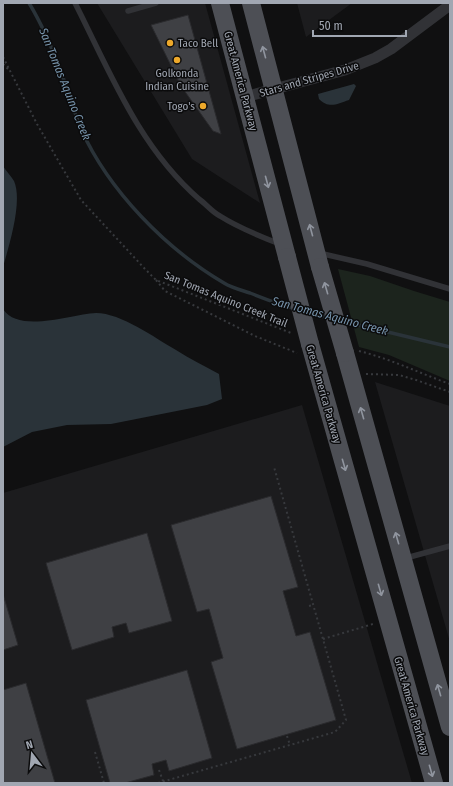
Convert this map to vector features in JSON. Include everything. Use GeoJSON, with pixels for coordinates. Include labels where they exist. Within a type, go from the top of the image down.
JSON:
{"type":"FeatureCollection","features":[{"type":"Feature","properties":{"kind":"main road","name":"Great America Parkway"},"geometry":{"type":"LineString","coordinates":[[220,3],[312,352],[434,783]]}},
{"type":"Feature","properties":{"kind":"main road"},"geometry":{"type":"LineString","coordinates":[[250,3],[318,260],[350,351],[352,377],[450,727]]}},
{"type":"Feature","properties":{"kind":"street","name":"Stars and Stripes Drive"},"geometry":{"type":"LineString","coordinates":[[245,98],[345,70],[376,58],[391,49],[450,5]]}},
{"type":"Feature","properties":{"kind":"lane"},"geometry":{"type":"LineString","coordinates":[[75,3],[117,89],[139,129],[157,155],[182,184],[219,216],[286,251]]}},
{"type":"Feature","properties":{"kind":"lane"},"geometry":{"type":"LineString","coordinates":[[128,11],[153,3]]}},
{"type":"Feature","properties":{"kind":"lane"},"geometry":{"type":"LineString","coordinates":[[318,260],[367,264],[450,289]]}},
{"type":"Feature","properties":{"kind":"lane"},"geometry":{"type":"LineString","coordinates":[[403,559],[450,546]]}},
{"type":"Feature","properties":{"kind":"path","name":"San Tomas Aquino Creek Trail"},"geometry":{"type":"LineString","coordinates":[[3,57],[37,124],[81,200],[165,291],[254,336],[312,352]]}},
{"type":"Feature","properties":{"kind":"path","name":"San Tomas Aquino Creek Trail"},"geometry":{"type":"LineString","coordinates":[[3,64],[10,71]]}},
{"type":"Feature","properties":{"kind":"path","name":"San Tomas Aquino Creek Trail"},"geometry":{"type":"LineString","coordinates":[[156,280],[291,333]]}},
{"type":"Feature","properties":{"kind":"path"},"geometry":{"type":"LineString","coordinates":[[350,351],[378,355],[450,384]]}},
{"type":"Feature","properties":{"kind":"path"},"geometry":{"type":"LineString","coordinates":[[352,377],[364,374],[399,375],[450,392]]}},
{"type":"Feature","properties":{"kind":"path"},"geometry":{"type":"LineString","coordinates":[[158,783],[335,732],[346,720],[274,467]]}},
{"type":"Feature","properties":{"kind":"path"},"geometry":{"type":"LineString","coordinates":[[309,606],[313,605]]}},
{"type":"Feature","properties":{"kind":"path"},"geometry":{"type":"LineString","coordinates":[[323,639],[373,624]]}},
{"type":"Feature","properties":{"kind":"path"},"geometry":{"type":"LineString","coordinates":[[287,736],[290,745]]}},
{"type":"Feature","properties":{"kind":"path"},"geometry":{"type":"LineString","coordinates":[[95,752],[104,783]]}},
{"type":"Feature","properties":{"kind":"path"},"geometry":{"type":"LineString","coordinates":[[159,770],[163,781]]}},
{"type":"Feature","properties":{"kind":"shaded area"},"geometry":{"type":"Polygon","coordinates":[[[97,3],[205,3],[260,203],[192,159],[97,3]]]}},
{"type":"Feature","properties":{"kind":"shaded area"},"geometry":{"type":"Polygon","coordinates":[[[297,3],[352,3],[306,37],[297,3]]]}},
{"type":"Feature","properties":{"kind":"shaded area"},"geometry":{"type":"Polygon","coordinates":[[[354,84],[356,86],[349,100],[330,105],[319,99],[318,94],[354,84]]]}},
{"type":"Feature","properties":{"kind":"shaded area"},"geometry":{"type":"Polygon","coordinates":[[[3,166],[14,181],[17,200],[9,248],[3,267],[3,166]]]}},
{"type":"Feature","properties":{"kind":"shaded area"},"geometry":{"type":"Polygon","coordinates":[[[338,269],[370,276],[450,302],[450,381],[389,355],[359,347],[338,269]]]}},
{"type":"Feature","properties":{"kind":"shaded area"},"geometry":{"type":"Polygon","coordinates":[[[3,309],[11,316],[21,320],[33,322],[96,313],[116,317],[138,327],[219,374],[222,399],[207,405],[111,424],[67,425],[32,432],[3,447],[3,309]]]}},
{"type":"Feature","properties":{"kind":"shaded area"},"geometry":{"type":"Polygon","coordinates":[[[375,382],[450,406],[450,642],[375,382]]]}},
{"type":"Feature","properties":{"kind":"shaded area"},"geometry":{"type":"Polygon","coordinates":[[[302,405],[412,783],[3,783],[3,493],[302,405]]]}},
{"type":"Feature","properties":{"kind":"building"},"geometry":{"type":"Polygon","coordinates":[[[188,15],[221,134],[213,131],[181,86],[151,25],[188,15]]]}},
{"type":"Feature","properties":{"kind":"building"},"geometry":{"type":"Polygon","coordinates":[[[271,496],[298,587],[283,591],[296,636],[310,632],[336,720],[237,749],[211,662],[223,658],[209,609],[197,612],[171,525],[271,496]]]}},
{"type":"Feature","properties":{"kind":"building"},"geometry":{"type":"Polygon","coordinates":[[[147,533],[172,621],[129,633],[126,623],[112,627],[114,637],[72,650],[46,563],[147,533]]]}},
{"type":"Feature","properties":{"kind":"building"},"geometry":{"type":"Polygon","coordinates":[[[3,594],[18,645],[3,650],[3,594]]]}},
{"type":"Feature","properties":{"kind":"building"},"geometry":{"type":"Polygon","coordinates":[[[187,670],[212,758],[169,771],[166,760],[152,764],[154,775],[125,783],[110,783],[86,700],[187,670]]]}},
{"type":"Feature","properties":{"kind":"building"},"geometry":{"type":"Polygon","coordinates":[[[26,683],[55,783],[3,783],[3,690],[26,683]]]}},
{"type":"Feature","properties":{"kind":"waterway","name":"San Tomas Aquino Creek"},"geometry":{"type":"LineString","coordinates":[[29,3],[39,20],[51,47],[81,129],[93,152],[123,196],[161,236],[202,269],[230,286],[278,304],[296,309]]}},
{"type":"Feature","properties":{"kind":"waterway","name":"San Tomas Aquino Creek"},"geometry":{"type":"LineString","coordinates":[[307,312],[328,318]]}},
{"type":"Feature","properties":{"kind":"waterway","name":"San Tomas Aquino Creek"},"geometry":{"type":"LineString","coordinates":[[342,321],[450,347]]}},
{"type":"Feature","properties":{"kind":"place","name":"Taco Bell"},"geometry":{"type":"Point","coordinates":[170,43]}},
{"type":"Feature","properties":{"kind":"place","name":"Golkonda Indian Cuisine"},"geometry":{"type":"Point","coordinates":[177,60]}},
{"type":"Feature","properties":{"kind":"place","name":"Togo's"},"geometry":{"type":"Point","coordinates":[203,106]}}]}
